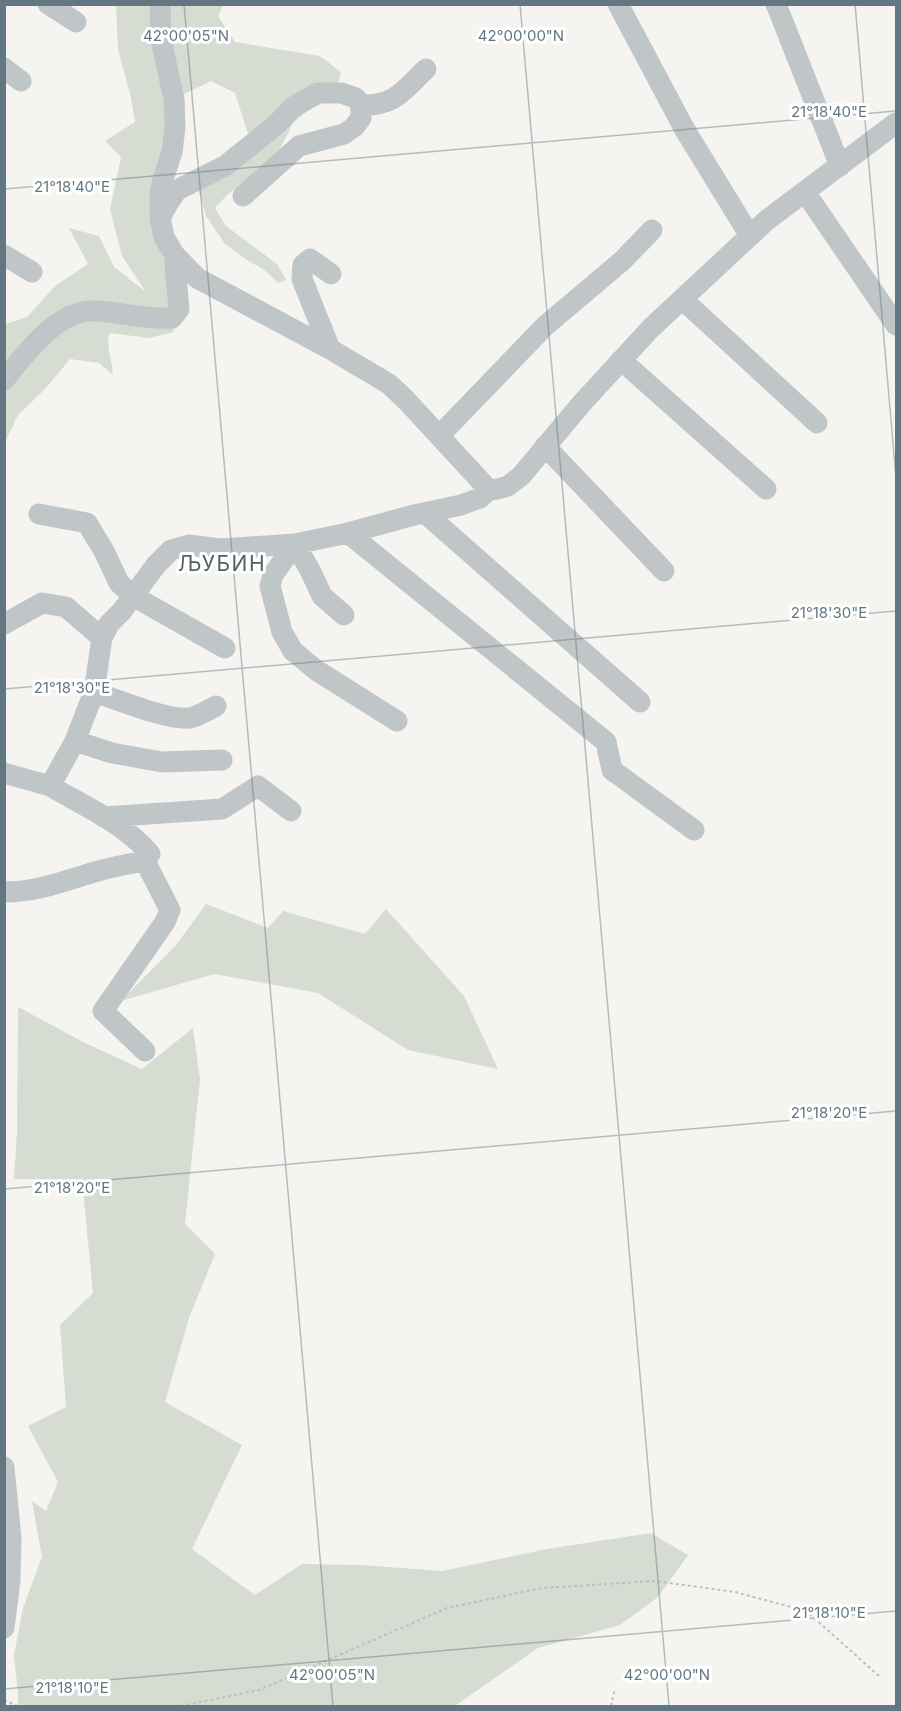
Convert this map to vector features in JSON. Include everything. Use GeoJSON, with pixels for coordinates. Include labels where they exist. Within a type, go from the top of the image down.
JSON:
{"type":"FeatureCollection","features":[{"type":"Feature","properties":{"kind":"street"},"geometry":{"type":"LineString","coordinates":[[48,4],[76,22]]}},
{"type":"Feature","properties":{"kind":"street"},"geometry":{"type":"LineString","coordinates":[[160,4],[161,40],[174,99],[175,127],[172,152],[160,194],[160,218],[164,237],[174,255],[197,278],[330,349],[388,384],[489,490]]}},
{"type":"Feature","properties":{"kind":"street"},"geometry":{"type":"LineString","coordinates":[[618,4],[686,130],[750,236]]}},
{"type":"Feature","properties":{"kind":"street"},"geometry":{"type":"LineString","coordinates":[[776,4],[840,166]]}},
{"type":"Feature","properties":{"kind":"street"},"geometry":{"type":"LineString","coordinates":[[361,105],[377,105],[396,98],[426,69]]}},
{"type":"Feature","properties":{"kind":"street"},"geometry":{"type":"LineString","coordinates":[[160,218],[177,190],[225,166],[276,124],[293,106],[318,93],[341,93],[356,98],[361,105],[361,118],[354,127],[344,134],[299,146],[243,196]]}},
{"type":"Feature","properties":{"kind":"street"},"geometry":{"type":"LineString","coordinates":[[50,786],[75,741],[94,692],[102,638],[110,624],[156,565],[171,550],[189,545],[220,549],[295,544],[461,505],[480,498],[489,490],[508,486],[521,476],[621,360],[682,299],[767,220],[897,123]]}},
{"type":"Feature","properties":{"kind":"street"},"geometry":{"type":"LineString","coordinates":[[805,192],[897,326]]}},
{"type":"Feature","properties":{"kind":"street"},"geometry":{"type":"LineString","coordinates":[[440,436],[545,326],[622,261],[651,230]]}},
{"type":"Feature","properties":{"kind":"street"},"geometry":{"type":"LineString","coordinates":[[4,255],[32,272]]}},
{"type":"Feature","properties":{"kind":"street"},"geometry":{"type":"LineString","coordinates":[[4,380],[33,344],[76,312],[96,311],[161,319],[172,318],[179,309],[174,255]]}},
{"type":"Feature","properties":{"kind":"street"},"geometry":{"type":"LineString","coordinates":[[330,349],[302,279],[303,265],[310,259],[331,274]]}},
{"type":"Feature","properties":{"kind":"street"},"geometry":{"type":"LineString","coordinates":[[682,299],[817,423]]}},
{"type":"Feature","properties":{"kind":"street"},"geometry":{"type":"LineString","coordinates":[[621,360],[766,489]]}},
{"type":"Feature","properties":{"kind":"street"},"geometry":{"type":"LineString","coordinates":[[545,446],[664,571]]}},
{"type":"Feature","properties":{"kind":"street"},"geometry":{"type":"LineString","coordinates":[[425,513],[640,702]]}},
{"type":"Feature","properties":{"kind":"street"},"geometry":{"type":"LineString","coordinates":[[39,514],[87,523],[104,551],[119,584],[133,596],[225,648]]}},
{"type":"Feature","properties":{"kind":"street"},"geometry":{"type":"LineString","coordinates":[[348,533],[606,742],[612,770],[694,830]]}},
{"type":"Feature","properties":{"kind":"street"},"geometry":{"type":"LineString","coordinates":[[295,544],[322,596],[345,615]]}},
{"type":"Feature","properties":{"kind":"street"},"geometry":{"type":"LineString","coordinates":[[295,544],[273,575],[270,586],[282,632],[293,651],[316,670],[397,721]]}},
{"type":"Feature","properties":{"kind":"street"},"geometry":{"type":"LineString","coordinates":[[4,624],[42,603],[66,607],[102,638]]}},
{"type":"Feature","properties":{"kind":"street"},"geometry":{"type":"LineString","coordinates":[[94,692],[167,716],[191,718],[216,706]]}},
{"type":"Feature","properties":{"kind":"street"},"geometry":{"type":"LineString","coordinates":[[75,741],[112,753],[162,762],[222,760]]}},
{"type":"Feature","properties":{"kind":"street"},"geometry":{"type":"LineString","coordinates":[[4,773],[50,786],[124,829],[142,844],[150,855],[145,861],[124,864],[48,887],[4,892]]}},
{"type":"Feature","properties":{"kind":"street"},"geometry":{"type":"LineString","coordinates":[[103,817],[222,810],[258,786],[291,811]]}},
{"type":"Feature","properties":{"kind":"street"},"geometry":{"type":"LineString","coordinates":[[145,861],[170,910],[165,922],[103,1011],[145,1051]]}},
{"type":"Feature","properties":{"kind":"street"},"geometry":{"type":"LineString","coordinates":[[4,1467],[10,1538],[10,1581],[4,1628]]}},
{"type":"Feature","properties":{"kind":"path"},"geometry":{"type":"LineString","coordinates":[[181,1707],[260,1690],[447,1608],[542,1588],[655,1581],[735,1592],[806,1611],[879,1676]]}},
{"type":"Feature","properties":{"kind":"path"},"geometry":{"type":"LineString","coordinates":[[611,1707],[615,1689]]}},
{"type":"Feature","properties":{"kind":"path"},"geometry":{"type":"LineString","coordinates":[[4,1700],[17,1707]]}},
{"type":"Feature","properties":{"kind":"shaded area"},"geometry":{"type":"Polygon","coordinates":[[[116,5],[223,5],[218,16],[235,42],[320,56],[341,72],[335,96],[313,106],[293,123],[280,149],[258,173],[228,194],[215,208],[226,226],[277,264],[286,280],[278,283],[266,271],[225,244],[206,216],[198,188],[248,134],[235,93],[211,81],[174,99],[155,219],[177,322],[173,332],[150,338],[109,333],[113,375],[99,363],[70,359],[46,388],[18,415],[6,440],[5,477],[5,324],[27,317],[55,286],[88,264],[69,228],[99,236],[114,267],[146,292],[122,256],[110,209],[121,157],[105,141],[135,122],[118,49],[116,5]]]}},
{"type":"Feature","properties":{"kind":"shaded area"},"geometry":{"type":"Polygon","coordinates":[[[206,904],[268,928],[283,911],[365,934],[386,909],[464,996],[498,1069],[408,1050],[318,993],[214,974],[121,1001],[176,945],[206,904]]]}},
{"type":"Feature","properties":{"kind":"shaded area"},"geometry":{"type":"Polygon","coordinates":[[[18,1007],[85,1043],[142,1069],[193,1028],[200,1079],[185,1224],[215,1254],[189,1318],[165,1402],[242,1445],[192,1549],[255,1595],[302,1564],[361,1565],[442,1571],[547,1549],[651,1533],[688,1555],[658,1597],[620,1625],[538,1648],[455,1706],[18,1706],[14,1655],[23,1608],[42,1557],[32,1501],[46,1511],[58,1482],[28,1426],[66,1407],[60,1325],[93,1293],[82,1180],[14,1179],[17,1133],[18,1007]]]}},
{"type":"Feature","properties":{"kind":"district","name":"ЉУБИН"},"geometry":{"type":"Point","coordinates":[222,564]}}]}
